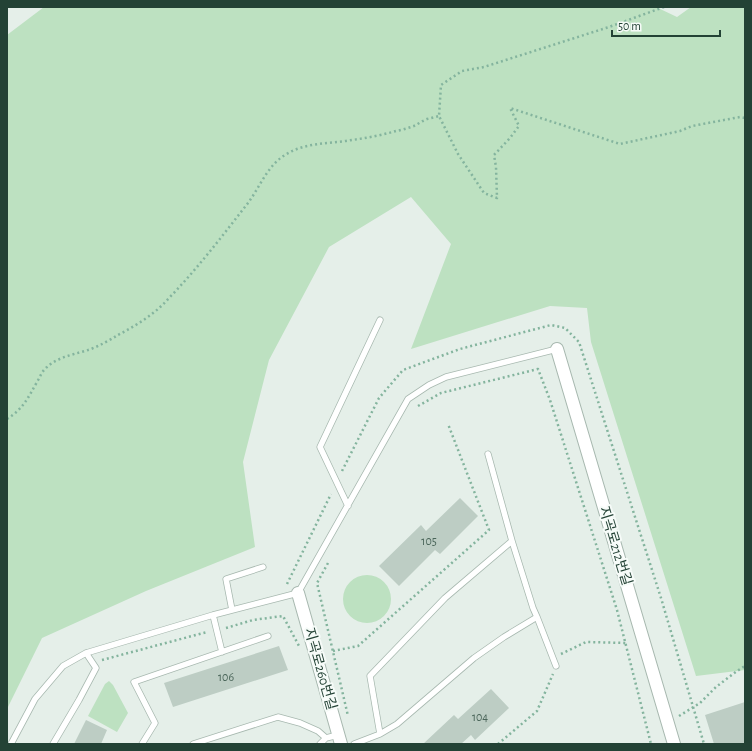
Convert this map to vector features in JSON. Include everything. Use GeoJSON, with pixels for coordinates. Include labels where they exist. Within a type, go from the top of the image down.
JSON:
{"type":"FeatureCollection","features":[{"type":"Feature","properties":{"kind":"street","name":"지곡로212번길"},"geometry":{"type":"LineString","coordinates":[[557,348],[674,744]]}},
{"type":"Feature","properties":{"kind":"street","name":"지곡로260번길"},"geometry":{"type":"LineString","coordinates":[[298,593],[340,739]]}},
{"type":"Feature","properties":{"kind":"lane"},"geometry":{"type":"LineString","coordinates":[[348,506],[320,447],[380,320]]}},
{"type":"Feature","properties":{"kind":"lane"},"geometry":{"type":"LineString","coordinates":[[11,744],[35,699],[63,666],[86,653],[213,615],[298,593],[408,399],[429,385],[446,377],[557,348]]}},
{"type":"Feature","properties":{"kind":"lane"},"geometry":{"type":"LineString","coordinates":[[488,454],[512,542],[533,608],[538,617],[556,666]]}},
{"type":"Feature","properties":{"kind":"lane"},"geometry":{"type":"LineString","coordinates":[[380,734],[370,676],[445,598],[512,542]]}},
{"type":"Feature","properties":{"kind":"lane"},"geometry":{"type":"LineString","coordinates":[[232,610],[226,579],[263,567]]}},
{"type":"Feature","properties":{"kind":"lane"},"geometry":{"type":"LineString","coordinates":[[213,615],[222,652]]}},
{"type":"Feature","properties":{"kind":"lane"},"geometry":{"type":"LineString","coordinates":[[354,744],[380,734],[397,724],[474,658],[504,637],[538,617]]}},
{"type":"Feature","properties":{"kind":"lane"},"geometry":{"type":"LineString","coordinates":[[142,744],[155,723],[134,682],[268,636]]}},
{"type":"Feature","properties":{"kind":"lane"},"geometry":{"type":"LineString","coordinates":[[53,744],[96,668],[86,653]]}},
{"type":"Feature","properties":{"kind":"lane"},"geometry":{"type":"LineString","coordinates":[[193,744],[278,717],[300,723],[318,731],[326,738],[340,739]]}},
{"type":"Feature","properties":{"kind":"lane"},"geometry":{"type":"LineString","coordinates":[[320,744],[326,738]]}},
{"type":"Feature","properties":{"kind":"path"},"geometry":{"type":"LineString","coordinates":[[664,7],[594,32],[484,67],[462,71],[441,85],[439,116],[458,154],[484,193],[497,198],[494,155],[519,126],[510,108],[620,144],[680,131],[692,126],[740,117],[745,118]]}},
{"type":"Feature","properties":{"kind":"path"},"geometry":{"type":"LineString","coordinates":[[7,419],[25,403],[46,367],[62,358],[92,349],[135,326],[147,318],[168,299],[199,264],[250,201],[270,168],[276,161],[294,151],[316,144],[352,140],[396,132],[414,126],[428,118],[439,116]]}},
{"type":"Feature","properties":{"kind":"path"},"geometry":{"type":"LineString","coordinates":[[287,584],[379,398],[403,370],[460,348],[552,325],[565,328],[580,342],[661,598],[704,744]]}},
{"type":"Feature","properties":{"kind":"path"},"geometry":{"type":"LineString","coordinates":[[416,407],[440,393],[538,369],[550,400],[617,610],[651,744]]}},
{"type":"Feature","properties":{"kind":"path"},"geometry":{"type":"LineString","coordinates":[[333,651],[358,646],[489,530],[448,424]]}},
{"type":"Feature","properties":{"kind":"path"},"geometry":{"type":"LineString","coordinates":[[330,560],[317,583],[349,721]]}},
{"type":"Feature","properties":{"kind":"path"},"geometry":{"type":"LineString","coordinates":[[93,663],[253,620]]}},
{"type":"Feature","properties":{"kind":"path"},"geometry":{"type":"LineString","coordinates":[[553,657],[586,642],[626,643]]}},
{"type":"Feature","properties":{"kind":"path"},"geometry":{"type":"LineString","coordinates":[[498,744],[537,711],[556,666]]}},
{"type":"Feature","properties":{"kind":"path"},"geometry":{"type":"LineString","coordinates":[[668,723],[700,703],[716,687],[745,666]]}},
{"type":"Feature","properties":{"kind":"green space"},"geometry":{"type":"Polygon","coordinates":[[[44,7],[656,7],[677,17],[691,7],[745,7],[745,670],[696,676],[591,342],[587,308],[550,306],[411,349],[451,244],[411,197],[329,247],[269,360],[243,462],[255,547],[146,591],[42,638],[7,709],[7,35],[44,7]]]}},
{"type":"Feature","properties":{"kind":"green space"},"geometry":{"type":"Polygon","coordinates":[[[362,575],[372,575],[384,582],[391,594],[391,604],[384,616],[372,623],[362,623],[354,619],[347,612],[343,604],[343,594],[347,586],[354,579],[362,575]]]}},
{"type":"Feature","properties":{"kind":"green space"},"geometry":{"type":"Polygon","coordinates":[[[109,681],[113,685],[128,713],[117,732],[88,716],[105,684],[109,681]]]}},
{"type":"Feature","properties":{"kind":"building"},"geometry":{"type":"Polygon","coordinates":[[[460,498],[478,516],[440,554],[435,550],[399,586],[379,566],[421,525],[426,531],[460,498]]]}},
{"type":"Feature","properties":{"kind":"building"},"geometry":{"type":"Polygon","coordinates":[[[279,646],[288,670],[173,707],[164,683],[279,646]]]}},
{"type":"Feature","properties":{"kind":"building"},"geometry":{"type":"Polygon","coordinates":[[[491,689],[509,708],[475,740],[471,735],[461,744],[423,744],[454,715],[458,719],[491,689]]]}},
{"type":"Feature","properties":{"kind":"building"},"geometry":{"type":"Polygon","coordinates":[[[745,702],[745,744],[714,744],[705,715],[745,702]]]}},
{"type":"Feature","properties":{"kind":"building"},"geometry":{"type":"Polygon","coordinates":[[[86,720],[107,730],[101,744],[74,744],[86,720]]]}}]}
